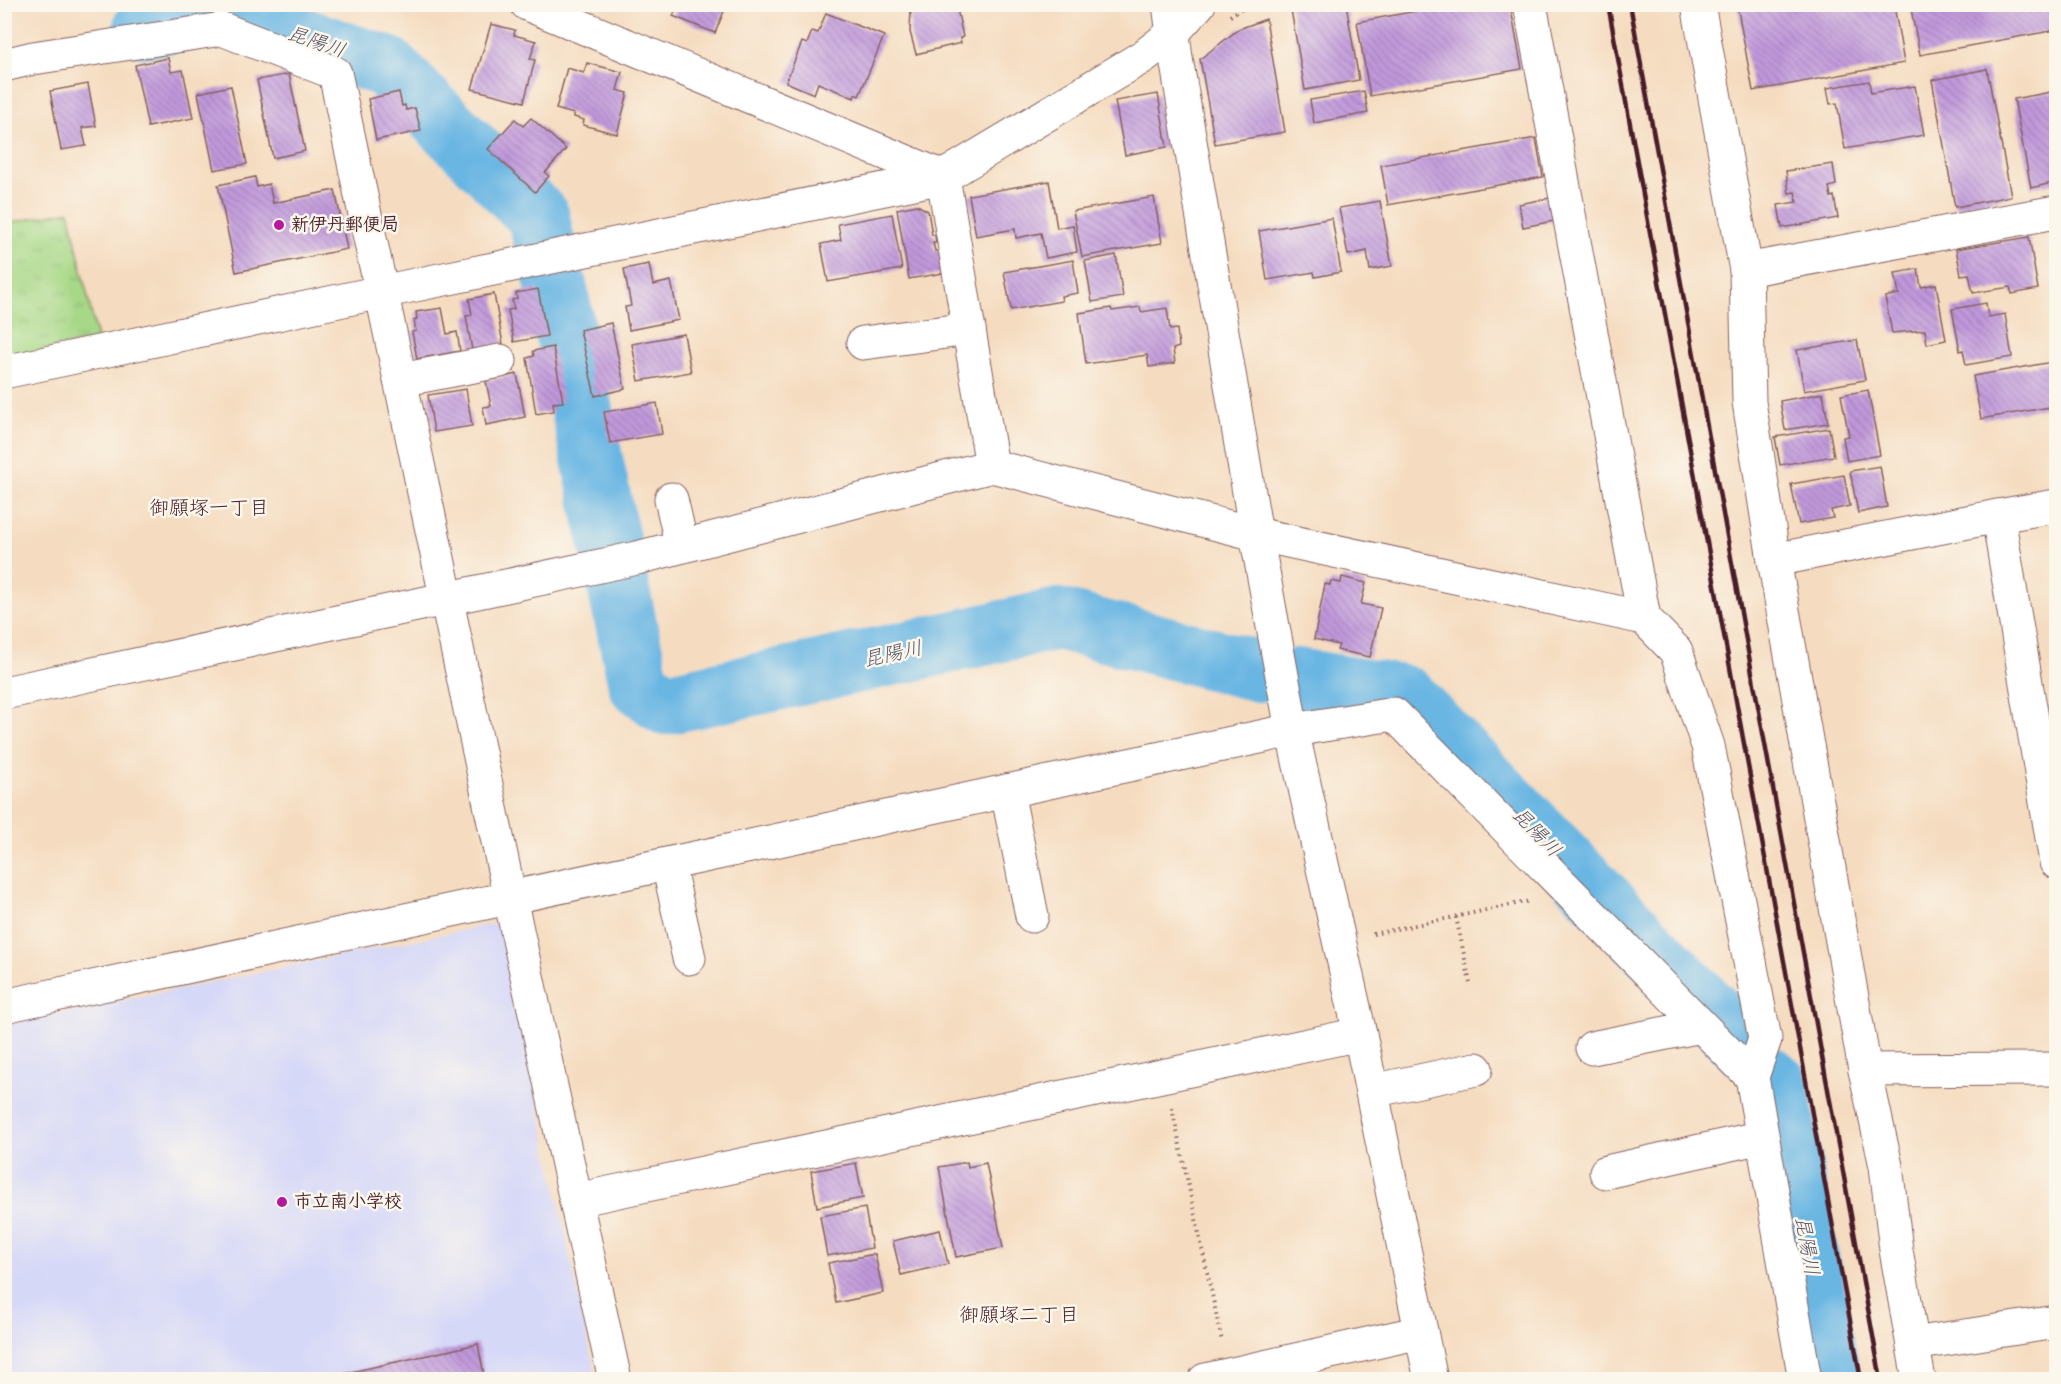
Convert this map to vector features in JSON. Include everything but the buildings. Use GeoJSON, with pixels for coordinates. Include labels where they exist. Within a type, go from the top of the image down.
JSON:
{"type":"FeatureCollection","features":[{"type":"Feature","properties":{"kind":"street"},"geometry":{"type":"LineString","coordinates":[[527,4],[944,177]]}},
{"type":"Feature","properties":{"kind":"street"},"geometry":{"type":"LineString","coordinates":[[4,372],[944,177],[1144,56],[1170,19],[1198,4]]}},
{"type":"Feature","properties":{"kind":"street"},"geometry":{"type":"LineString","coordinates":[[1530,4],[1644,618],[1676,651],[1708,746],[1765,1039],[1752,1077],[1805,1380]]}},
{"type":"Feature","properties":{"kind":"street"},"geometry":{"type":"LineString","coordinates":[[1698,4],[1746,270],[1749,402],[1774,560],[1865,1070],[1886,1166],[1896,1250],[1919,1380]]}},
{"type":"Feature","properties":{"kind":"street"},"geometry":{"type":"LineString","coordinates":[[1170,19],[1256,534],[1292,730],[1360,1034],[1431,1380]]}},
{"type":"Feature","properties":{"kind":"street"},"geometry":{"type":"LineString","coordinates":[[4,65],[33,58],[222,29],[335,73],[615,1380]]}},
{"type":"Feature","properties":{"kind":"street"},"geometry":{"type":"LineString","coordinates":[[944,177],[992,466]]}},
{"type":"Feature","properties":{"kind":"street"},"geometry":{"type":"LineString","coordinates":[[1746,270],[2056,212]]}},
{"type":"Feature","properties":{"kind":"street"},"geometry":{"type":"LineString","coordinates":[[863,344],[969,329]]}},
{"type":"Feature","properties":{"kind":"street"},"geometry":{"type":"LineString","coordinates":[[400,380],[500,361]]}},
{"type":"Feature","properties":{"kind":"street"},"geometry":{"type":"LineString","coordinates":[[4,693],[637,558],[992,466],[1256,534],[1644,618]]}},
{"type":"Feature","properties":{"kind":"street"},"geometry":{"type":"LineString","coordinates":[[671,499],[682,546]]}},
{"type":"Feature","properties":{"kind":"street"},"geometry":{"type":"LineString","coordinates":[[1774,560],[2056,506]]}},
{"type":"Feature","properties":{"kind":"street"},"geometry":{"type":"LineString","coordinates":[[1998,516],[2056,862]]}},
{"type":"Feature","properties":{"kind":"street"},"geometry":{"type":"LineString","coordinates":[[4,1006],[1292,730],[1394,714],[1752,1077]]}},
{"type":"Feature","properties":{"kind":"street"},"geometry":{"type":"LineString","coordinates":[[1007,791],[1032,916]]}},
{"type":"Feature","properties":{"kind":"street"},"geometry":{"type":"LineString","coordinates":[[668,864],[689,958]]}},
{"type":"Feature","properties":{"kind":"street"},"geometry":{"type":"LineString","coordinates":[[1592,1048],[1701,1026]]}},
{"type":"Feature","properties":{"kind":"street"},"geometry":{"type":"LineString","coordinates":[[576,1200],[1360,1034]]}},
{"type":"Feature","properties":{"kind":"street"},"geometry":{"type":"LineString","coordinates":[[1372,1091],[1476,1069]]}},
{"type":"Feature","properties":{"kind":"street"},"geometry":{"type":"LineString","coordinates":[[1865,1070],[2056,1069]]}},
{"type":"Feature","properties":{"kind":"street"},"geometry":{"type":"LineString","coordinates":[[1606,1172],[1762,1137]]}},
{"type":"Feature","properties":{"kind":"street"},"geometry":{"type":"LineString","coordinates":[[1913,1344],[2056,1322]]}},
{"type":"Feature","properties":{"kind":"street"},"geometry":{"type":"LineString","coordinates":[[1206,1380],[1421,1332]]}},
{"type":"Feature","properties":{"kind":"path"},"geometry":{"type":"LineString","coordinates":[[1340,941],[1570,893]]}},
{"type":"Feature","properties":{"kind":"path"},"geometry":{"type":"LineString","coordinates":[[1456,917],[1470,983]]}},
{"type":"Feature","properties":{"kind":"path"},"geometry":{"type":"LineString","coordinates":[[1176,1127],[1220,1332]]}},
{"type":"Feature","properties":{"kind":"shaded area","name":"市立南小学校"},"geometry":{"type":"Polygon","coordinates":[[[493,924],[501,926],[596,1379],[5,1379],[4,1025],[493,924]]]}},
{"type":"Feature","properties":{"kind":"green space"},"geometry":{"type":"Polygon","coordinates":[[[69,211],[97,339],[5,359],[4,224],[69,211]]]}},
{"type":"Feature","properties":{"kind":"waterway","name":"昆陽川"},"geometry":{"type":"LineString","coordinates":[[144,27],[229,13],[387,67],[539,217],[545,247]]}},
{"type":"Feature","properties":{"kind":"waterway","name":"昆陽川"},"geometry":{"type":"LineString","coordinates":[[554,277],[611,549]]}},
{"type":"Feature","properties":{"kind":"waterway","name":"昆陽川"},"geometry":{"type":"LineString","coordinates":[[616,577],[639,684],[665,704],[1058,619],[1258,671]]}},
{"type":"Feature","properties":{"kind":"waterway","name":"昆陽川"},"geometry":{"type":"LineString","coordinates":[[1298,679],[1404,696],[1743,1046]]}},
{"type":"Feature","properties":{"kind":"waterway","name":"昆陽川"},"geometry":{"type":"LineString","coordinates":[[1771,1078],[1777,1084],[1830,1380]]}},
{"type":"Feature","properties":{"kind":"railway"},"geometry":{"type":"LineString","coordinates":[[1608,4],[1861,1380]]}},
{"type":"Feature","properties":{"kind":"railway"},"geometry":{"type":"LineString","coordinates":[[1630,4],[1881,1380]]}},
{"type":"Feature","properties":{"kind":"place","name":"新伊丹郵便局"},"geometry":{"type":"Point","coordinates":[279,225]}},
{"type":"Feature","properties":{"kind":"place","name":"市立南小学校"},"geometry":{"type":"Point","coordinates":[282,1202]}},
{"type":"Feature","properties":{"kind":"district","name":"御願塚一丁目"},"geometry":{"type":"Point","coordinates":[209,509]}},
{"type":"Feature","properties":{"kind":"district","name":"御願塚二丁目"},"geometry":{"type":"Point","coordinates":[1019,1316]}}]}
